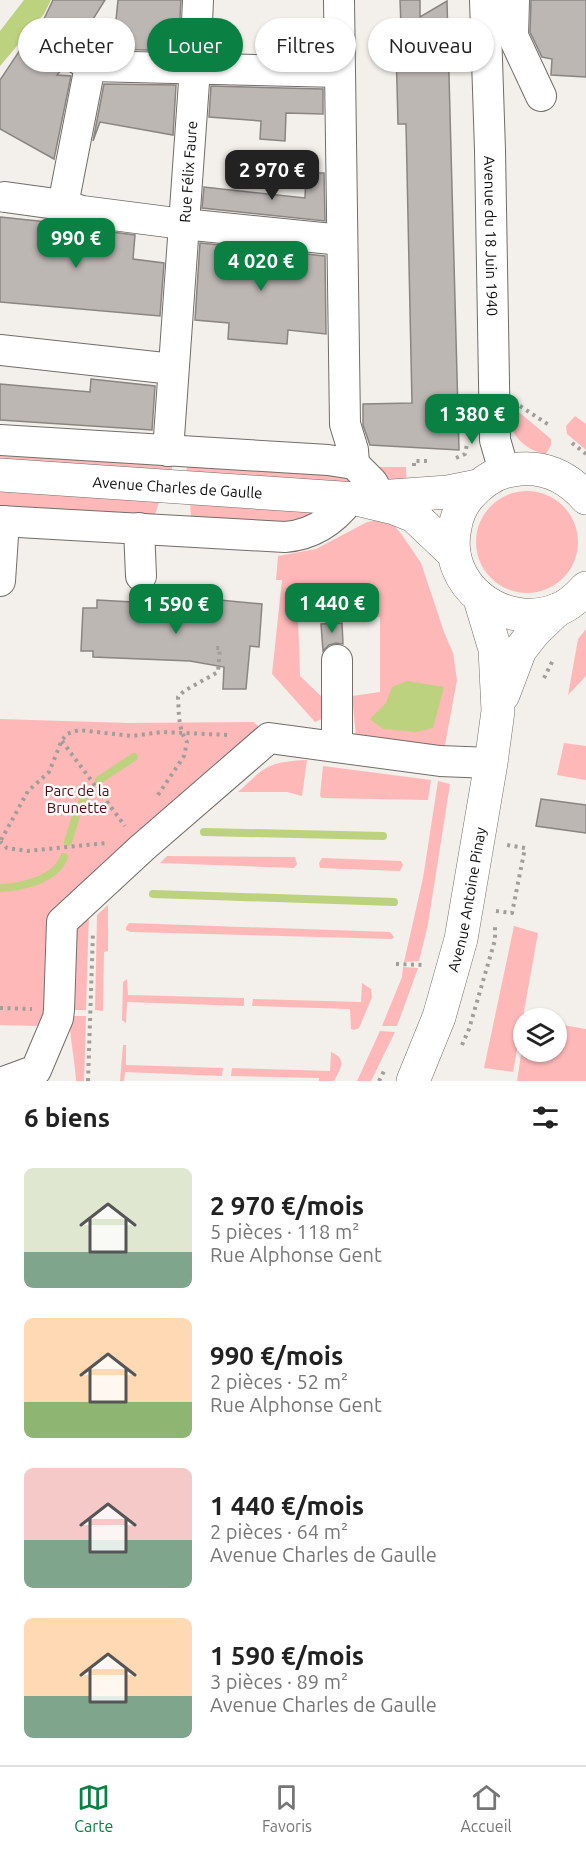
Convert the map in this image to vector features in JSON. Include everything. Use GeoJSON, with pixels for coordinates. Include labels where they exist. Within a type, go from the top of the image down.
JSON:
{"type":"FeatureCollection","features":[{"type":"Feature","properties":{"kind":"main road","name":"Avenue Charles de Gaulle"},"geometry":{"type":"LineString","coordinates":[[0,475],[363,498],[448,492],[525,468],[545,470],[564,478],[583,492]]}},
{"type":"Feature","properties":{"kind":"main road"},"geometry":{"type":"LineString","coordinates":[[491,478],[465,500],[457,516],[453,535],[453,554],[459,571],[467,586],[480,599],[496,609],[515,615],[535,615],[557,610]]}},
{"type":"Feature","properties":{"kind":"main road","name":"Avenue Charles de Gaulle"},"geometry":{"type":"LineString","coordinates":[[363,498],[414,516],[453,554]]}},
{"type":"Feature","properties":{"kind":"main road","name":"Avenue Antoine Pinay"},"geometry":{"type":"LineString","coordinates":[[401,1071],[440,1017],[461,939],[498,711],[511,670],[520,650],[534,632],[557,610],[574,600],[586,588]]}},
{"type":"Feature","properties":{"kind":"main road","name":"Avenue Antoine Pinay"},"geometry":{"type":"LineString","coordinates":[[480,599],[495,649],[498,711]]}},
{"type":"Feature","properties":{"kind":"street","name":"Rue Félix Faure"},"geometry":{"type":"LineString","coordinates":[[197,18],[198,0]]}},
{"type":"Feature","properties":{"kind":"street"},"geometry":{"type":"LineString","coordinates":[[339,0],[339,18]]}},
{"type":"Feature","properties":{"kind":"street","name":"Avenue du 18 Juin 1940"},"geometry":{"type":"LineString","coordinates":[[485,0],[497,449],[491,478]]}},
{"type":"Feature","properties":{"kind":"street"},"geometry":{"type":"LineString","coordinates":[[514,0],[513,36],[541,96]]}},
{"type":"Feature","properties":{"kind":"street"},"geometry":{"type":"LineString","coordinates":[[63,205],[89,72]]}},
{"type":"Feature","properties":{"kind":"street","name":"Rue Félix Faure"},"geometry":{"type":"LineString","coordinates":[[168,450],[195,72]]}},
{"type":"Feature","properties":{"kind":"street"},"geometry":{"type":"LineString","coordinates":[[340,72],[345,424],[353,450],[354,464]]}},
{"type":"Feature","properties":{"kind":"street"},"geometry":{"type":"LineString","coordinates":[[5,197],[63,205],[82,211],[183,224],[342,240]]}},
{"type":"Feature","properties":{"kind":"street"},"geometry":{"type":"LineString","coordinates":[[0,350],[173,369]]}},
{"type":"Feature","properties":{"kind":"street"},"geometry":{"type":"LineString","coordinates":[[0,441],[328,460],[354,464],[372,482],[363,498],[301,536],[285,537],[2,521],[0,581]]}},
{"type":"Feature","properties":{"kind":"street"},"geometry":{"type":"LineString","coordinates":[[139,528],[141,576]]}},
{"type":"Feature","properties":{"kind":"street"},"geometry":{"type":"LineString","coordinates":[[337,660],[337,747]]}},
{"type":"Feature","properties":{"kind":"street"},"geometry":{"type":"LineString","coordinates":[[6,1081],[36,1070],[58,1018],[62,922],[119,886],[269,738],[440,761],[491,763]]}},
{"type":"Feature","properties":{"kind":"path"},"geometry":{"type":"LineString","coordinates":[[516,405],[525,408],[549,425]]}},
{"type":"Feature","properties":{"kind":"path"},"geometry":{"type":"LineString","coordinates":[[454,460],[465,454],[467,441]]}},
{"type":"Feature","properties":{"kind":"path"},"geometry":{"type":"LineString","coordinates":[[572,443],[586,454]]}},
{"type":"Feature","properties":{"kind":"path"},"geometry":{"type":"LineString","coordinates":[[414,461],[439,461]]}},
{"type":"Feature","properties":{"kind":"path"},"geometry":{"type":"LineString","coordinates":[[157,797],[184,756],[187,742],[182,734],[178,697],[184,691],[218,672],[220,648],[215,648]]}},
{"type":"Feature","properties":{"kind":"path"},"geometry":{"type":"LineString","coordinates":[[116,842],[28,852],[7,848],[0,841],[28,791],[49,772],[62,740],[67,734],[79,730],[132,736],[162,732],[182,734]]}},
{"type":"Feature","properties":{"kind":"path"},"geometry":{"type":"LineString","coordinates":[[62,740],[129,832]]}},
{"type":"Feature","properties":{"kind":"path"},"geometry":{"type":"LineString","coordinates":[[496,910],[512,913],[520,883],[525,848],[507,844]]}},
{"type":"Feature","properties":{"kind":"path"},"geometry":{"type":"LineString","coordinates":[[88,1081],[93,925]]}},
{"type":"Feature","properties":{"kind":"path"},"geometry":{"type":"LineString","coordinates":[[396,964],[424,965],[422,974]]}},
{"type":"Feature","properties":{"kind":"path"},"geometry":{"type":"LineString","coordinates":[[379,1081],[401,1071]]}},
{"type":"Feature","properties":{"kind":"green space"},"geometry":{"type":"Polygon","coordinates":[[[520,413],[551,439],[551,445],[546,454],[531,449],[515,435],[507,414],[520,413]]]}},
{"type":"Feature","properties":{"kind":"green space"},"geometry":{"type":"Polygon","coordinates":[[[575,416],[586,424],[586,450],[567,434],[566,426],[575,416]]]}},
{"type":"Feature","properties":{"kind":"green space"},"geometry":{"type":"Polygon","coordinates":[[[0,456],[172,465],[172,475],[0,463],[0,456]]]}},
{"type":"Feature","properties":{"kind":"green space"},"geometry":{"type":"Polygon","coordinates":[[[187,466],[334,467],[359,484],[186,476],[187,466]]]}},
{"type":"Feature","properties":{"kind":"green space"},"geometry":{"type":"Polygon","coordinates":[[[368,467],[406,467],[407,490],[403,490],[368,467]]]}},
{"type":"Feature","properties":{"kind":"green space"},"geometry":{"type":"Polygon","coordinates":[[[0,491],[159,502],[155,515],[0,505],[0,491]]]}},
{"type":"Feature","properties":{"kind":"green space"},"geometry":{"type":"Polygon","coordinates":[[[527,491],[547,495],[563,506],[574,522],[578,542],[574,562],[563,578],[547,589],[527,593],[507,589],[491,578],[480,562],[476,542],[480,522],[491,506],[507,495],[527,491]]]}},
{"type":"Feature","properties":{"kind":"green space"},"geometry":{"type":"Polygon","coordinates":[[[190,503],[330,513],[294,529],[273,522],[191,516],[190,503]]]}},
{"type":"Feature","properties":{"kind":"green space"},"geometry":{"type":"Polygon","coordinates":[[[388,518],[421,563],[453,653],[457,680],[444,750],[356,736],[352,696],[380,692],[380,617],[298,617],[300,676],[326,701],[326,717],[315,722],[272,674],[282,580],[276,580],[278,556],[316,549],[367,522],[388,518]]]}},
{"type":"Feature","properties":{"kind":"green space"},"geometry":{"type":"Polygon","coordinates":[[[586,629],[586,676],[568,695],[578,639],[586,629]]]}},
{"type":"Feature","properties":{"kind":"green space","name":"Parc de la Brunette"},"geometry":{"type":"Polygon","coordinates":[[[0,719],[128,723],[253,722],[266,732],[92,886],[51,912],[50,1016],[39,1026],[0,1025],[0,719]]]}},
{"type":"Feature","properties":{"kind":"green space"},"geometry":{"type":"Polygon","coordinates":[[[564,743],[586,746],[586,780],[557,775],[564,743]]]}},
{"type":"Feature","properties":{"kind":"green space"},"geometry":{"type":"Polygon","coordinates":[[[307,760],[302,796],[287,792],[238,792],[268,767],[283,762],[307,760]]]}},
{"type":"Feature","properties":{"kind":"green space"},"geometry":{"type":"Polygon","coordinates":[[[323,766],[431,780],[428,800],[322,798],[320,796],[323,766]]]}},
{"type":"Feature","properties":{"kind":"green space"},"geometry":{"type":"Polygon","coordinates":[[[438,781],[450,784],[428,924],[419,961],[404,962],[423,878],[438,781]]]}},
{"type":"Feature","properties":{"kind":"green space"},"geometry":{"type":"Polygon","coordinates":[[[167,856],[295,857],[297,864],[294,868],[160,863],[167,856]]]}},
{"type":"Feature","properties":{"kind":"green space"},"geometry":{"type":"Polygon","coordinates":[[[322,858],[401,861],[403,865],[400,871],[320,868],[319,863],[322,858]]]}},
{"type":"Feature","properties":{"kind":"green space"},"geometry":{"type":"Polygon","coordinates":[[[108,905],[108,951],[104,952],[103,1011],[95,1010],[97,915],[108,905]]]}},
{"type":"Feature","properties":{"kind":"green space"},"geometry":{"type":"Polygon","coordinates":[[[89,912],[86,1010],[70,1010],[73,929],[89,912]]]}},
{"type":"Feature","properties":{"kind":"green space"},"geometry":{"type":"Polygon","coordinates":[[[129,923],[390,932],[394,937],[392,939],[130,932],[126,930],[129,923]]]}},
{"type":"Feature","properties":{"kind":"green space"},"geometry":{"type":"Polygon","coordinates":[[[514,926],[538,933],[525,1008],[513,1008],[513,1072],[484,1068],[514,926]]]}},
{"type":"Feature","properties":{"kind":"green space"},"geometry":{"type":"Polygon","coordinates":[[[403,967],[418,968],[397,1026],[382,1026],[402,977],[403,967]]]}},
{"type":"Feature","properties":{"kind":"green space"},"geometry":{"type":"Polygon","coordinates":[[[127,979],[128,995],[244,998],[244,1006],[127,1002],[126,1023],[122,1020],[123,982],[127,979]]]}},
{"type":"Feature","properties":{"kind":"green space"},"geometry":{"type":"Polygon","coordinates":[[[362,983],[371,989],[372,997],[359,1028],[354,1030],[351,1029],[350,1009],[252,1006],[253,999],[361,1002],[362,983]]]}},
{"type":"Feature","properties":{"kind":"green space"},"geometry":{"type":"Polygon","coordinates":[[[70,1016],[86,1016],[84,1081],[76,1081],[70,1016]]]}},
{"type":"Feature","properties":{"kind":"green space"},"geometry":{"type":"Polygon","coordinates":[[[567,1026],[586,1029],[586,1081],[517,1081],[520,1062],[567,1062],[567,1026]]]}},
{"type":"Feature","properties":{"kind":"green space"},"geometry":{"type":"Polygon","coordinates":[[[380,1031],[395,1032],[371,1081],[357,1081],[380,1031]]]}},
{"type":"Feature","properties":{"kind":"green space"},"geometry":{"type":"Polygon","coordinates":[[[123,1045],[126,1045],[126,1065],[223,1068],[222,1076],[125,1072],[124,1081],[120,1081],[123,1045]]]}},
{"type":"Feature","properties":{"kind":"green space"},"geometry":{"type":"Polygon","coordinates":[[[331,1052],[341,1061],[334,1081],[319,1081],[319,1078],[231,1076],[232,1068],[330,1071],[331,1052]]]}},
{"type":"Feature","properties":{"kind":"shaded area"},"geometry":{"type":"Polygon","coordinates":[[[24,0],[51,0],[41,18],[18,18],[18,45],[0,66],[0,31],[24,0]]]}},
{"type":"Feature","properties":{"kind":"shaded area"},"geometry":{"type":"Polygon","coordinates":[[[407,681],[444,687],[433,728],[416,732],[383,729],[370,719],[386,703],[392,687],[407,681]]]}},
{"type":"Feature","properties":{"kind":"building"},"geometry":{"type":"Polygon","coordinates":[[[53,0],[105,0],[94,18],[44,18],[53,0]]]}},
{"type":"Feature","properties":{"kind":"building"},"geometry":{"type":"Polygon","coordinates":[[[118,0],[181,0],[180,18],[147,18],[147,50],[135,50],[135,18],[116,18],[118,0]]]}},
{"type":"Feature","properties":{"kind":"building"},"geometry":{"type":"Polygon","coordinates":[[[400,0],[420,0],[420,17],[447,1],[447,18],[401,18],[400,0]]]}},
{"type":"Feature","properties":{"kind":"building"},"geometry":{"type":"Polygon","coordinates":[[[531,0],[586,0],[586,77],[551,75],[552,59],[542,57],[530,32],[531,0]]]}},
{"type":"Feature","properties":{"kind":"building"},"geometry":{"type":"Polygon","coordinates":[[[18,53],[18,72],[60,72],[57,75],[71,76],[54,159],[0,129],[0,80],[18,53]]]}},
{"type":"Feature","properties":{"kind":"building"},"geometry":{"type":"Polygon","coordinates":[[[397,72],[449,72],[459,450],[370,445],[363,425],[363,404],[412,403],[406,124],[398,124],[397,72]]]}},
{"type":"Feature","properties":{"kind":"building"},"geometry":{"type":"Polygon","coordinates":[[[104,84],[176,85],[173,135],[100,122],[93,141],[104,84]]]}},
{"type":"Feature","properties":{"kind":"building"},"geometry":{"type":"Polygon","coordinates":[[[211,86],[323,89],[323,114],[286,113],[285,141],[260,139],[261,121],[209,117],[211,86]]]}},
{"type":"Feature","properties":{"kind":"building"},"geometry":{"type":"Polygon","coordinates":[[[306,173],[324,173],[325,221],[202,208],[204,187],[305,198],[306,173]]]}},
{"type":"Feature","properties":{"kind":"building"},"geometry":{"type":"Polygon","coordinates":[[[0,217],[67,224],[80,228],[135,235],[133,259],[164,263],[160,316],[0,302],[0,217]]]}},
{"type":"Feature","properties":{"kind":"building"},"geometry":{"type":"Polygon","coordinates":[[[200,243],[325,256],[326,334],[288,330],[287,344],[228,339],[229,323],[195,320],[200,243]]]}},
{"type":"Feature","properties":{"kind":"building"},"geometry":{"type":"Polygon","coordinates":[[[91,379],[155,386],[152,430],[0,420],[0,384],[90,392],[91,379]]]}},
{"type":"Feature","properties":{"kind":"building"},"geometry":{"type":"Polygon","coordinates":[[[97,600],[169,604],[169,609],[219,611],[220,600],[262,604],[259,647],[250,646],[246,689],[223,689],[224,667],[190,661],[93,657],[93,651],[81,651],[83,608],[97,608],[97,600]]]}},
{"type":"Feature","properties":{"kind":"building"},"geometry":{"type":"Polygon","coordinates":[[[342,623],[343,644],[329,645],[323,651],[321,624],[342,623]]]}},
{"type":"Feature","properties":{"kind":"building"},"geometry":{"type":"Polygon","coordinates":[[[541,799],[586,805],[586,833],[536,826],[541,799]]]}},
{"type":"Feature","properties":{"kind":"waterway"},"geometry":{"type":"LineString","coordinates":[[99,780],[134,757]]}},
{"type":"Feature","properties":{"kind":"waterway"},"geometry":{"type":"LineString","coordinates":[[68,842],[87,791]]}},
{"type":"Feature","properties":{"kind":"waterway"},"geometry":{"type":"LineString","coordinates":[[204,832],[383,836]]}},
{"type":"Feature","properties":{"kind":"waterway"},"geometry":{"type":"LineString","coordinates":[[0,888],[27,884],[46,877],[60,865],[64,857]]}},
{"type":"Feature","properties":{"kind":"waterway"},"geometry":{"type":"LineString","coordinates":[[153,894],[394,902]]}}]}
